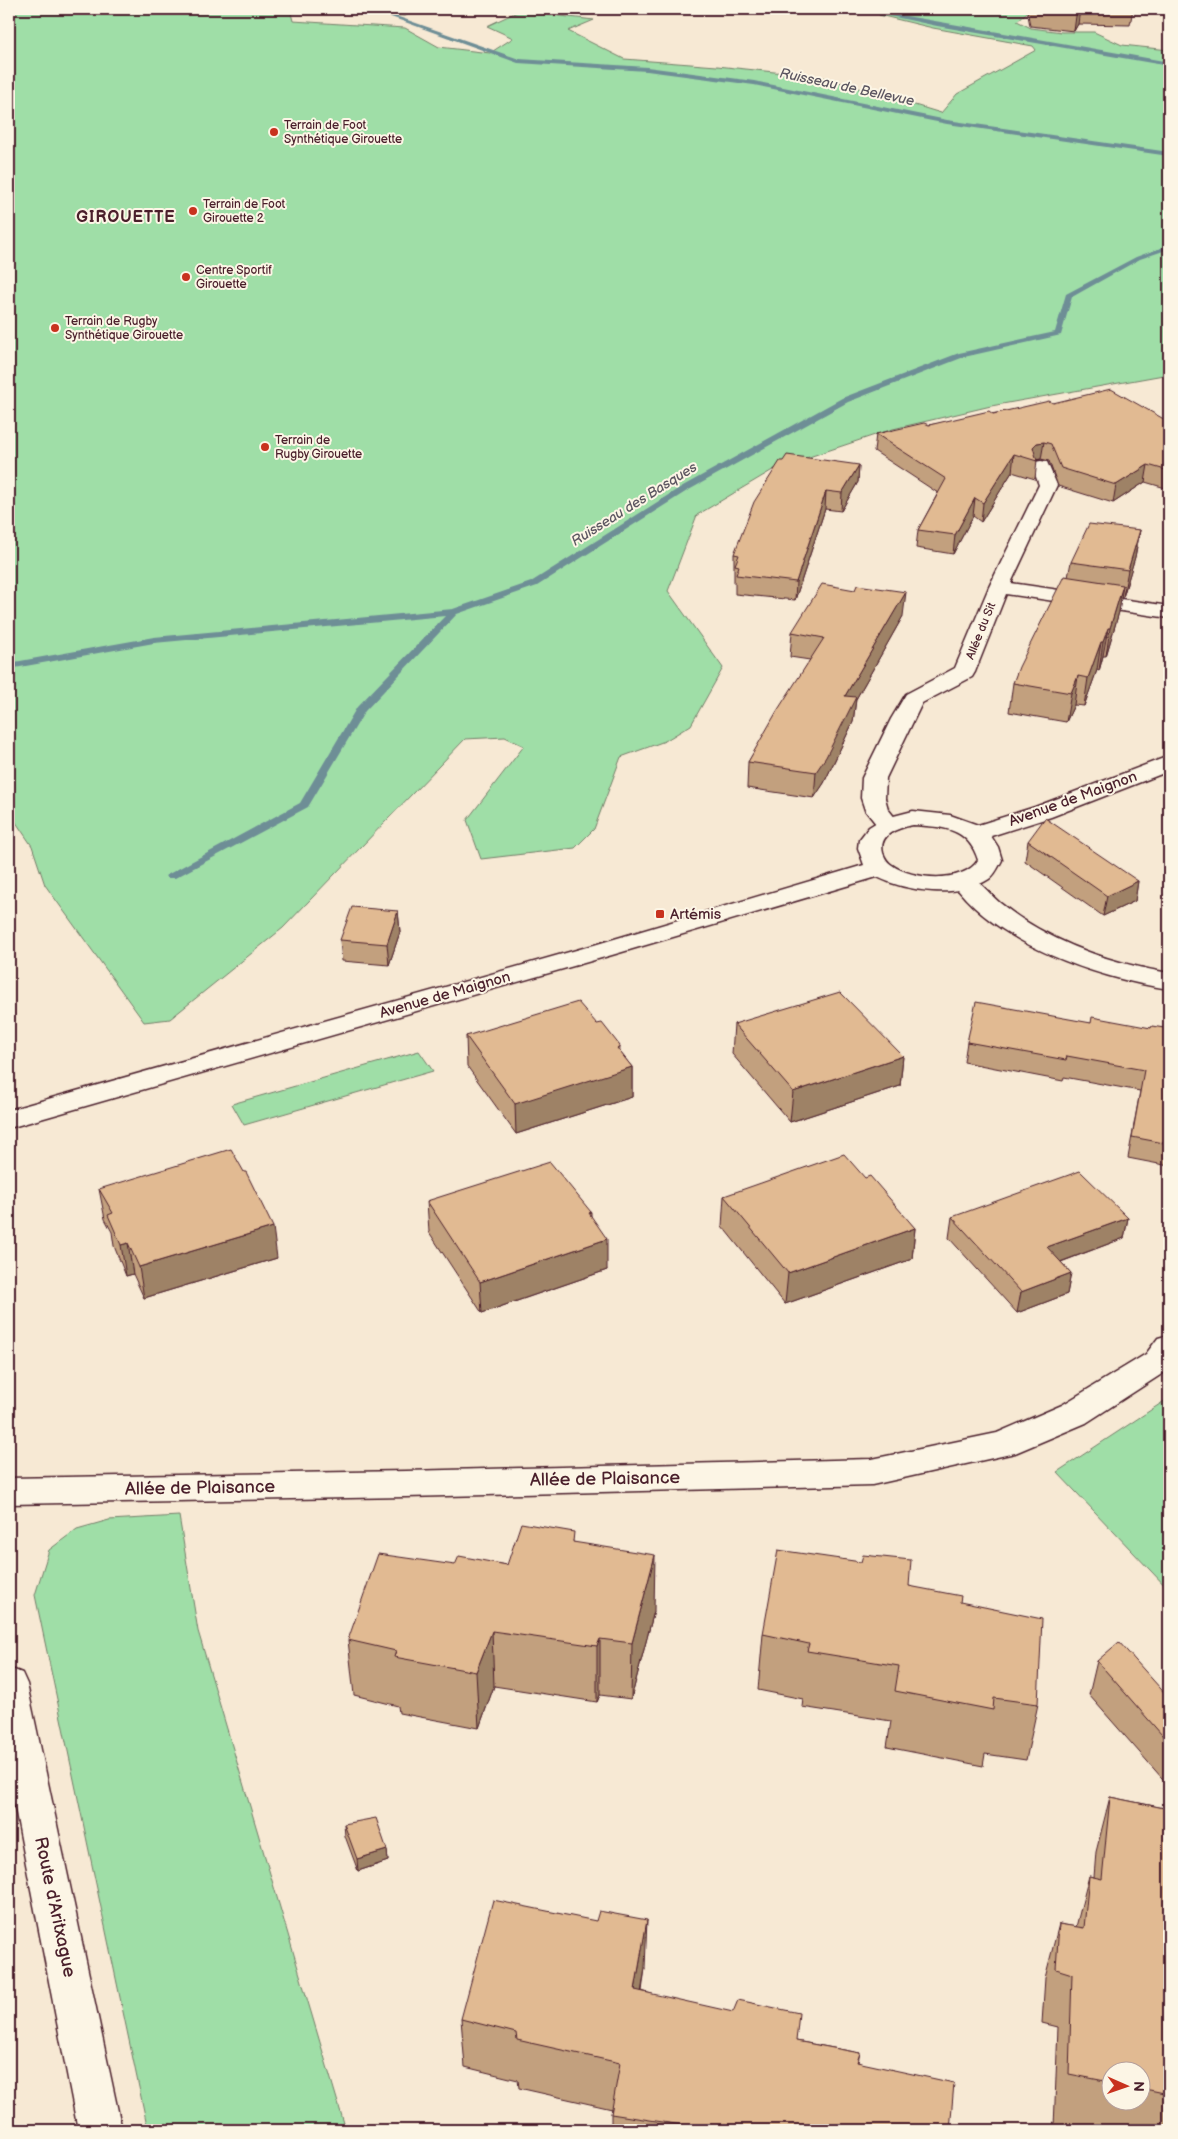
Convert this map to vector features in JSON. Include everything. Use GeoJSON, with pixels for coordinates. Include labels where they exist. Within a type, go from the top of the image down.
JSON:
{"type":"FeatureCollection","features":[{"type":"Feature","properties":{"kind":"street","name":"Allée du Sit"},"geometry":{"type":"LineString","coordinates":[[888,824],[877,810],[873,798],[874,778],[902,719],[914,699],[964,672],[999,587],[1048,485],[1041,466]]}},
{"type":"Feature","properties":{"kind":"street"},"geometry":{"type":"LineString","coordinates":[[999,587],[1169,612]]}},
{"type":"Feature","properties":{"kind":"street","name":"Avenue de Maignon"},"geometry":{"type":"LineString","coordinates":[[976,833],[1043,812],[1169,763]]}},
{"type":"Feature","properties":{"kind":"street"},"geometry":{"type":"LineString","coordinates":[[913,818],[941,820],[960,825],[976,833],[988,846],[990,860],[982,872],[964,882],[942,885],[918,884],[897,878],[880,868],[869,853],[870,842],[876,832],[888,824],[913,818]]}},
{"type":"Feature","properties":{"kind":"street","name":"Avenue de Maignon"},"geometry":{"type":"LineString","coordinates":[[9,1119],[594,953],[880,868]]}},
{"type":"Feature","properties":{"kind":"street"},"geometry":{"type":"LineString","coordinates":[[964,882],[991,908],[1037,939],[1063,952],[1102,967],[1142,977],[1169,981]]}},
{"type":"Feature","properties":{"kind":"street","name":"Allée de Plaisance"},"geometry":{"type":"LineString","coordinates":[[9,1491],[387,1485],[872,1472],[1003,1444],[1074,1414],[1157,1362],[1169,1346]]}},
{"type":"Feature","properties":{"kind":"street","name":"Route d'Aritxague"},"geometry":{"type":"LineString","coordinates":[[9,1684],[100,2130]]}},
{"type":"Feature","properties":{"kind":"green space"},"geometry":{"type":"Polygon","coordinates":[[[9,9],[321,9],[291,13],[293,21],[405,28],[439,47],[490,53],[513,38],[487,26],[519,11],[594,20],[568,31],[624,59],[822,77],[941,113],[957,94],[1036,50],[1033,46],[933,28],[879,15],[885,9],[1031,9],[1017,21],[1031,28],[1062,32],[1094,32],[1122,45],[1169,50],[1169,374],[991,406],[893,429],[776,468],[697,515],[668,591],[723,668],[691,725],[665,741],[621,757],[594,829],[575,848],[481,859],[467,820],[524,746],[505,737],[465,739],[283,928],[170,1019],[144,1022],[45,885],[32,846],[9,812],[9,9]]]}},
{"type":"Feature","properties":{"kind":"green space"},"geometry":{"type":"Polygon","coordinates":[[[343,9],[417,9],[405,16],[343,9]]]}},
{"type":"Feature","properties":{"kind":"green space"},"geometry":{"type":"Polygon","coordinates":[[[419,1051],[433,1071],[244,1125],[232,1104],[419,1051]]]}},
{"type":"Feature","properties":{"kind":"green space"},"geometry":{"type":"Polygon","coordinates":[[[1169,1398],[1169,1590],[1057,1472],[1169,1398]]]}},
{"type":"Feature","properties":{"kind":"green space"},"geometry":{"type":"Polygon","coordinates":[[[179,1516],[198,1631],[346,2130],[148,2130],[35,1595],[49,1550],[77,1529],[109,1520],[179,1516]]]}},
{"type":"Feature","properties":{"kind":"building"},"geometry":{"type":"Polygon","coordinates":[[[1111,389],[1169,422],[1169,471],[1148,465],[1116,485],[1061,468],[1051,444],[1037,443],[1033,447],[1037,461],[1014,454],[983,503],[975,498],[955,535],[918,530],[946,479],[876,434],[924,423],[929,425],[989,411],[993,414],[1049,401],[1053,403],[1111,389]]]}},
{"type":"Feature","properties":{"kind":"building"},"geometry":{"type":"Polygon","coordinates":[[[787,455],[859,465],[842,493],[826,491],[796,582],[736,575],[739,566],[735,565],[739,555],[734,554],[754,502],[780,461],[783,461],[787,455]]]}},
{"type":"Feature","properties":{"kind":"building"},"geometry":{"type":"Polygon","coordinates":[[[1089,524],[1140,530],[1128,570],[1071,562],[1089,524]]]}},
{"type":"Feature","properties":{"kind":"building"},"geometry":{"type":"Polygon","coordinates":[[[1064,576],[1123,585],[1110,628],[1108,628],[1103,642],[1101,642],[1088,678],[1078,676],[1071,693],[1013,683],[1019,667],[1064,576]]]}},
{"type":"Feature","properties":{"kind":"building"},"geometry":{"type":"Polygon","coordinates":[[[822,584],[855,590],[857,585],[906,592],[845,696],[856,697],[826,757],[816,772],[748,762],[777,711],[824,638],[792,632],[822,584]]]}},
{"type":"Feature","properties":{"kind":"building"},"geometry":{"type":"Polygon","coordinates":[[[1045,818],[1138,881],[1107,896],[1028,841],[1045,818]]]}},
{"type":"Feature","properties":{"kind":"building"},"geometry":{"type":"Polygon","coordinates":[[[352,907],[398,911],[387,944],[340,940],[352,907]]]}},
{"type":"Feature","properties":{"kind":"building"},"geometry":{"type":"Polygon","coordinates":[[[840,992],[903,1056],[793,1092],[734,1024],[840,992]]]}},
{"type":"Feature","properties":{"kind":"building"},"geometry":{"type":"Polygon","coordinates":[[[578,1002],[597,1024],[602,1023],[620,1046],[617,1048],[632,1067],[515,1104],[466,1036],[578,1002]]]}},
{"type":"Feature","properties":{"kind":"building"},"geometry":{"type":"Polygon","coordinates":[[[976,1002],[1091,1023],[1092,1017],[1151,1028],[1152,1026],[1169,1027],[1169,1144],[1132,1137],[1144,1070],[1067,1056],[1066,1060],[967,1042],[976,1002]]]}},
{"type":"Feature","properties":{"kind":"building"},"geometry":{"type":"Polygon","coordinates":[[[231,1149],[244,1172],[246,1172],[273,1227],[139,1267],[128,1243],[121,1245],[108,1215],[113,1213],[99,1189],[231,1149]]]}},
{"type":"Feature","properties":{"kind":"building"},"geometry":{"type":"Polygon","coordinates":[[[844,1154],[865,1178],[870,1176],[915,1228],[788,1273],[724,1196],[844,1154]]]}},
{"type":"Feature","properties":{"kind":"building"},"geometry":{"type":"Polygon","coordinates":[[[550,1162],[591,1212],[589,1213],[607,1239],[480,1282],[427,1201],[550,1162]]]}},
{"type":"Feature","properties":{"kind":"building"},"geometry":{"type":"Polygon","coordinates":[[[1080,1171],[1128,1218],[1047,1247],[1071,1273],[1021,1292],[952,1217],[1080,1171]]]}},
{"type":"Feature","properties":{"kind":"building"},"geometry":{"type":"Polygon","coordinates":[[[521,1523],[574,1532],[573,1542],[655,1555],[632,1643],[600,1639],[597,1646],[492,1631],[476,1672],[394,1657],[396,1651],[348,1640],[378,1554],[455,1565],[459,1556],[507,1565],[521,1523]]]}},
{"type":"Feature","properties":{"kind":"building"},"geometry":{"type":"Polygon","coordinates":[[[778,1550],[861,1562],[863,1555],[911,1560],[909,1586],[961,1596],[960,1602],[1042,1619],[1038,1704],[994,1698],[993,1710],[895,1691],[899,1666],[807,1651],[809,1644],[763,1634],[778,1550]]]}},
{"type":"Feature","properties":{"kind":"building"},"geometry":{"type":"Polygon","coordinates":[[[1119,1642],[1169,1698],[1169,1743],[1097,1661],[1119,1642]]]}},
{"type":"Feature","properties":{"kind":"building"},"geometry":{"type":"Polygon","coordinates":[[[1110,1797],[1169,1809],[1169,2094],[1150,2090],[1150,2062],[1100,2062],[1100,2080],[1069,2074],[1072,1974],[1056,1969],[1059,1924],[1084,1928],[1089,1876],[1102,1879],[1110,1797]]]}},
{"type":"Feature","properties":{"kind":"building"},"geometry":{"type":"Polygon","coordinates":[[[376,1818],[387,1850],[357,1859],[344,1824],[376,1818]]]}},
{"type":"Feature","properties":{"kind":"building"},"geometry":{"type":"Polygon","coordinates":[[[493,1900],[596,1921],[599,1911],[647,1920],[635,1990],[733,2012],[738,2000],[799,2013],[796,2041],[860,2053],[857,2062],[954,2083],[950,2130],[681,2130],[682,2125],[611,2114],[620,2063],[517,2040],[516,2033],[461,2019],[493,1900]]]}},
{"type":"Feature","properties":{"kind":"waterway","name":"Ruisseau de Bellevue"},"geometry":{"type":"LineString","coordinates":[[372,9],[518,61],[647,69],[754,83],[947,122],[1169,154]]}},
{"type":"Feature","properties":{"kind":"waterway"},"geometry":{"type":"LineString","coordinates":[[860,9],[1169,64]]}},
{"type":"Feature","properties":{"kind":"waterway","name":"Ruisseau des Basques"},"geometry":{"type":"LineString","coordinates":[[454,612],[534,584],[684,489],[845,400],[962,355],[1058,333],[1069,296],[1138,258],[1169,247]]}},
{"type":"Feature","properties":{"kind":"waterway"},"geometry":{"type":"LineString","coordinates":[[9,666],[154,640],[454,612]]}},
{"type":"Feature","properties":{"kind":"waterway","name":"Ruisseau des Basques"},"geometry":{"type":"LineString","coordinates":[[171,876],[304,805],[361,709],[454,612]]}},
{"type":"Feature","properties":{"kind":"place","name":"Terrain de Foot Synthétique Girouette"},"geometry":{"type":"Point","coordinates":[274,132]}},
{"type":"Feature","properties":{"kind":"place","name":"Terrain de Foot Girouette 2"},"geometry":{"type":"Point","coordinates":[193,211]}},
{"type":"Feature","properties":{"kind":"place","name":"Centre Sportif Girouette"},"geometry":{"type":"Point","coordinates":[186,277]}},
{"type":"Feature","properties":{"kind":"place","name":"Terrain de Rugby Synthétique Girouette"},"geometry":{"type":"Point","coordinates":[55,328]}},
{"type":"Feature","properties":{"kind":"place","name":"Terrain de Rugby Girouette"},"geometry":{"type":"Point","coordinates":[265,447]}},
{"type":"Feature","properties":{"kind":"place","name":"Artémis"},"geometry":{"type":"Point","coordinates":[660,914]}},
{"type":"Feature","properties":{"kind":"district","name":"GIROUETTE"},"geometry":{"type":"Point","coordinates":[126,217]}}]}
